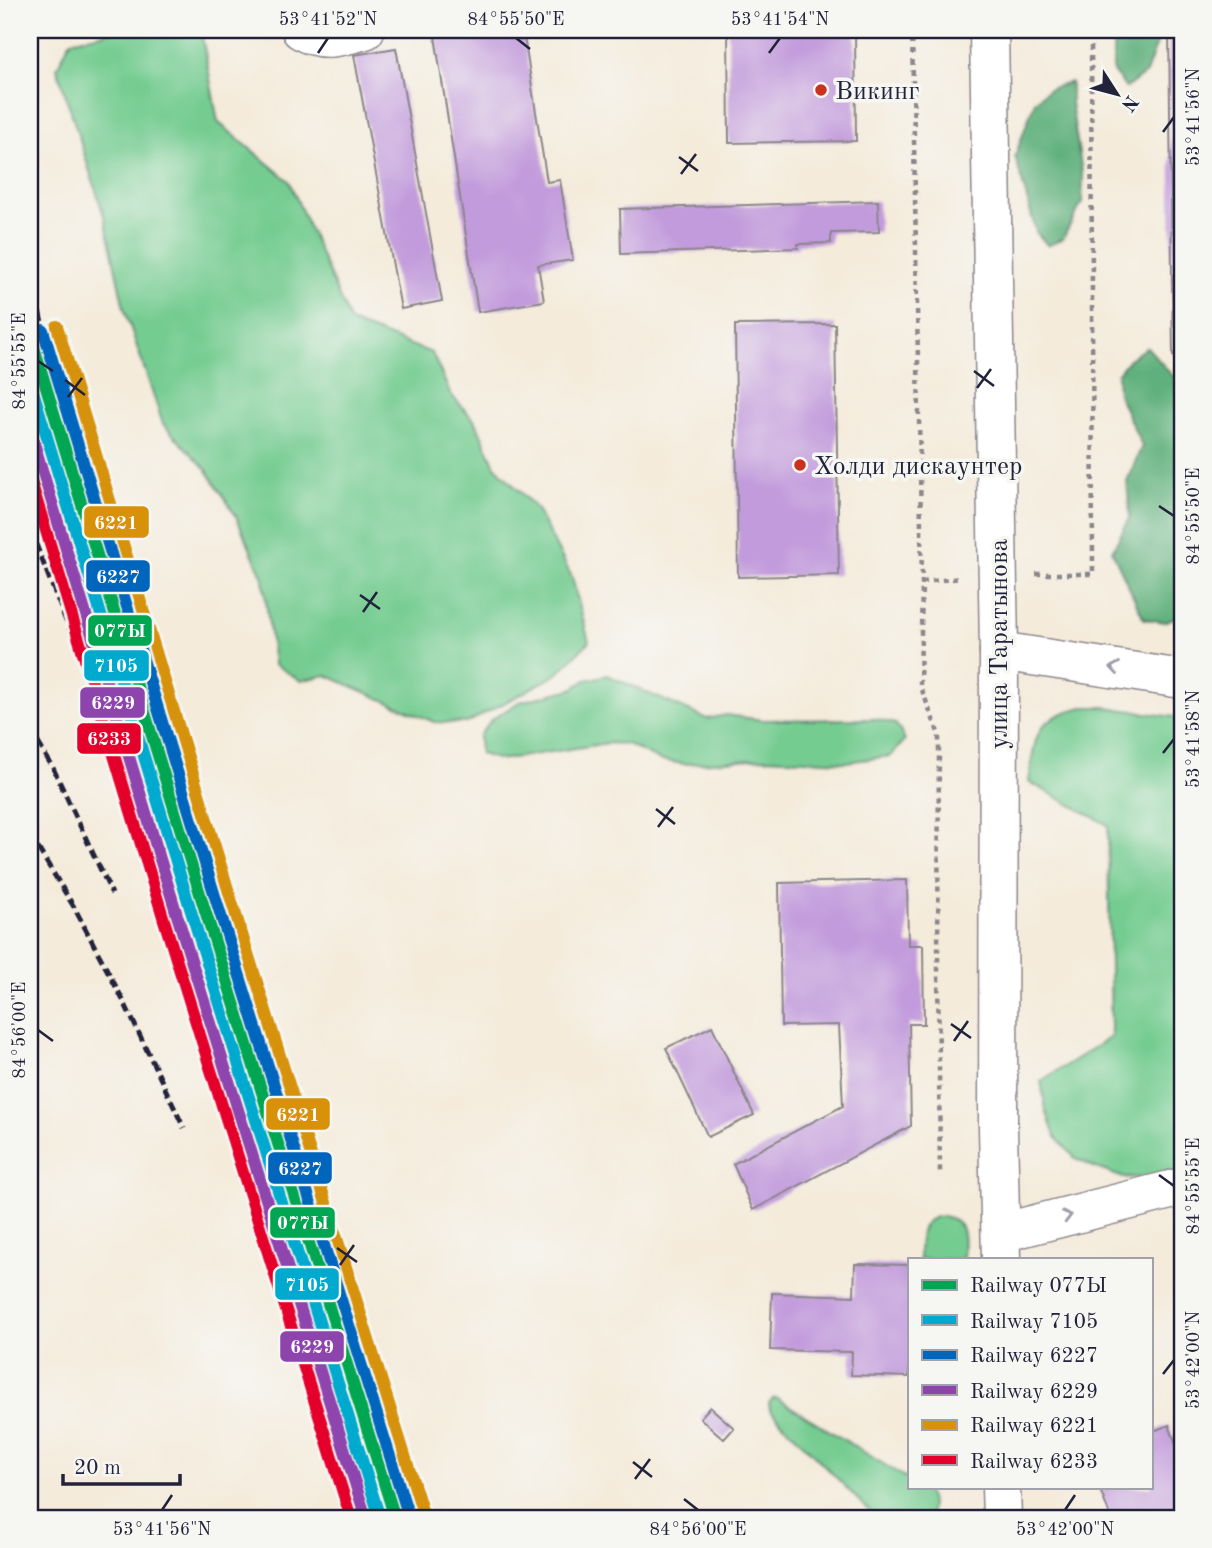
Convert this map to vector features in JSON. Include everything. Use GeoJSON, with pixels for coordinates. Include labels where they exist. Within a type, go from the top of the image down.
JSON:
{"type":"FeatureCollection","features":[{"type":"Feature","properties":{"kind":"street"},"geometry":{"type":"LineString","coordinates":[[301,30],[311,36],[337,38],[365,30]]}},
{"type":"Feature","properties":{"kind":"street","name":"улица Таратынова"},"geometry":{"type":"LineString","coordinates":[[989,30],[999,651],[998,1128],[1001,1246]]}},
{"type":"Feature","properties":{"kind":"street"},"geometry":{"type":"LineString","coordinates":[[999,651],[1182,679]]}},
{"type":"Feature","properties":{"kind":"street"},"geometry":{"type":"LineString","coordinates":[[1001,1246],[1182,1187]]}},
{"type":"Feature","properties":{"kind":"street"},"geometry":{"type":"LineString","coordinates":[[1001,1488],[1002,1518]]}},
{"type":"Feature","properties":{"kind":"path"},"geometry":{"type":"LineString","coordinates":[[912,30],[922,582],[920,685],[939,735],[940,1174]]}},
{"type":"Feature","properties":{"kind":"path"},"geometry":{"type":"LineString","coordinates":[[922,582],[998,574],[1093,574],[1091,30]]}},
{"type":"Feature","properties":{"kind":"green space"},"geometry":{"type":"Polygon","coordinates":[[[118,30],[197,30],[202,36],[218,122],[289,181],[350,322],[432,353],[451,395],[476,422],[495,466],[536,508],[572,577],[589,642],[556,675],[467,723],[434,722],[326,675],[301,681],[274,664],[263,578],[236,516],[206,469],[163,424],[124,308],[105,219],[57,68],[70,41],[118,30]]]}},
{"type":"Feature","properties":{"kind":"green space"},"geometry":{"type":"Polygon","coordinates":[[[1113,30],[1159,30],[1146,73],[1126,88],[1113,72],[1113,30]]]}},
{"type":"Feature","properties":{"kind":"green space"},"geometry":{"type":"Polygon","coordinates":[[[1071,82],[1071,103],[1083,179],[1082,203],[1063,238],[1048,246],[1036,232],[1015,156],[1035,101],[1049,89],[1071,82]]]}},
{"type":"Feature","properties":{"kind":"green space"},"geometry":{"type":"Polygon","coordinates":[[[1147,347],[1173,376],[1182,382],[1182,455],[1176,470],[1182,482],[1182,614],[1165,622],[1144,619],[1112,551],[1130,517],[1127,481],[1142,446],[1118,394],[1117,374],[1129,359],[1147,347]]]}},
{"type":"Feature","properties":{"kind":"green space"},"geometry":{"type":"Polygon","coordinates":[[[607,675],[707,719],[726,715],[762,720],[875,719],[896,724],[905,740],[891,756],[846,762],[766,758],[684,764],[659,760],[627,744],[608,743],[500,760],[480,754],[479,736],[491,720],[519,702],[572,689],[586,680],[607,675]]]}},
{"type":"Feature","properties":{"kind":"green space"},"geometry":{"type":"Polygon","coordinates":[[[1083,707],[1105,707],[1182,718],[1182,1170],[1158,1177],[1124,1178],[1076,1159],[1055,1136],[1046,1111],[1041,1081],[1111,1037],[1108,825],[1029,782],[1036,741],[1045,724],[1054,717],[1083,707]]]}},
{"type":"Feature","properties":{"kind":"green space"},"geometry":{"type":"Polygon","coordinates":[[[934,1218],[950,1218],[960,1226],[964,1238],[963,1258],[919,1258],[921,1231],[928,1221],[934,1218]]]}},
{"type":"Feature","properties":{"kind":"green space"},"geometry":{"type":"Polygon","coordinates":[[[774,1398],[778,1399],[908,1479],[908,1488],[922,1489],[930,1500],[929,1518],[876,1518],[770,1410],[769,1403],[774,1398]]]}},
{"type":"Feature","properties":{"kind":"building"},"geometry":{"type":"Polygon","coordinates":[[[434,30],[523,30],[547,182],[560,180],[573,260],[538,265],[544,301],[478,312],[434,30]]]}},
{"type":"Feature","properties":{"kind":"building"},"geometry":{"type":"Polygon","coordinates":[[[728,30],[855,30],[856,141],[729,143],[728,30]]]}},
{"type":"Feature","properties":{"kind":"building"},"geometry":{"type":"Polygon","coordinates":[[[1169,30],[1182,30],[1182,356],[1173,356],[1169,30]]]}},
{"type":"Feature","properties":{"kind":"building"},"geometry":{"type":"Polygon","coordinates":[[[396,48],[442,301],[401,309],[354,55],[396,48]]]}},
{"type":"Feature","properties":{"kind":"building"},"geometry":{"type":"Polygon","coordinates":[[[878,201],[879,232],[831,233],[831,243],[798,244],[798,248],[621,254],[620,209],[878,201]]]}},
{"type":"Feature","properties":{"kind":"building"},"geometry":{"type":"Polygon","coordinates":[[[835,324],[839,575],[738,577],[735,325],[835,324]]]}},
{"type":"Feature","properties":{"kind":"building"},"geometry":{"type":"Polygon","coordinates":[[[907,880],[908,945],[923,945],[924,1024],[909,1024],[911,1126],[753,1210],[733,1164],[843,1106],[839,1025],[781,1026],[779,883],[907,880]]]}},
{"type":"Feature","properties":{"kind":"building"},"geometry":{"type":"Polygon","coordinates":[[[712,1026],[754,1115],[708,1137],[666,1048],[712,1026]]]}},
{"type":"Feature","properties":{"kind":"building"},"geometry":{"type":"Polygon","coordinates":[[[855,1264],[908,1265],[908,1377],[851,1375],[852,1352],[770,1350],[772,1293],[854,1296],[855,1264]]]}},
{"type":"Feature","properties":{"kind":"building"},"geometry":{"type":"Polygon","coordinates":[[[710,1407],[734,1428],[724,1439],[700,1418],[710,1407]]]}},
{"type":"Feature","properties":{"kind":"building"},"geometry":{"type":"Polygon","coordinates":[[[1169,1425],[1182,1461],[1182,1518],[1111,1518],[1099,1488],[1152,1488],[1152,1432],[1169,1425]]]}},
{"type":"Feature","properties":{"kind":"railway"},"geometry":{"type":"LineString","coordinates":[[30,268],[79,495]]}},
{"type":"Feature","properties":{"kind":"railway"},"geometry":{"type":"LineString","coordinates":[[30,529],[153,844]]}},
{"type":"Feature","properties":{"kind":"railway"},"geometry":{"type":"LineString","coordinates":[[30,729],[53,768],[112,894]]}},
{"type":"Feature","properties":{"kind":"railway"},"geometry":{"type":"LineString","coordinates":[[30,835],[74,907],[124,1002],[184,1128]]}},
{"type":"Feature","properties":{"kind":"rail line","name":"6221"},"geometry":{"type":"LineString","coordinates":[[57,326],[231,899],[422,1510]]}},
{"type":"Feature","properties":{"kind":"rail line","name":"6227"},"geometry":{"type":"LineString","coordinates":[[43,330],[217,903],[408,1514]]}},
{"type":"Feature","properties":{"kind":"rail line","name":"077Ы"},"geometry":{"type":"LineString","coordinates":[[30,334],[204,907],[395,1518]]}},
{"type":"Feature","properties":{"kind":"rail line","name":"7105"},"geometry":{"type":"LineString","coordinates":[[30,381],[380,1518]]}},
{"type":"Feature","properties":{"kind":"rail line","name":"6229"},"geometry":{"type":"LineString","coordinates":[[30,430],[177,915],[366,1518]]}},
{"type":"Feature","properties":{"kind":"rail line","name":"6233"},"geometry":{"type":"LineString","coordinates":[[30,478],[164,920],[351,1518]]}},
{"type":"Feature","properties":{"kind":"place","name":"Викинг"},"geometry":{"type":"Point","coordinates":[821,90]}},
{"type":"Feature","properties":{"kind":"place","name":"Холди дискаунтер"},"geometry":{"type":"Point","coordinates":[800,465]}}]}
